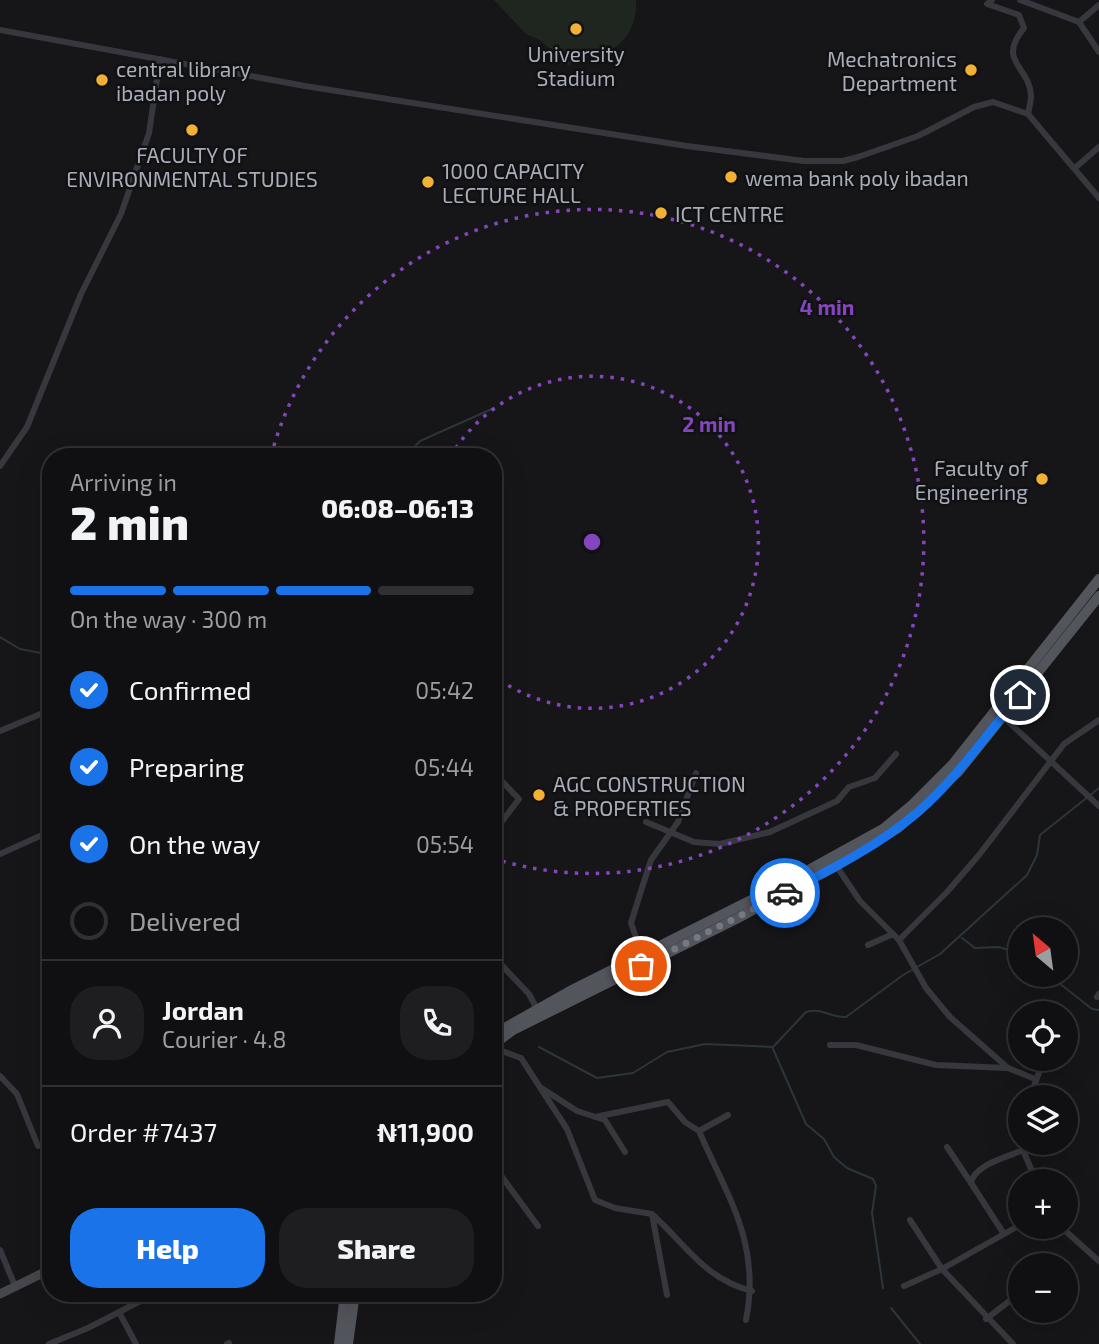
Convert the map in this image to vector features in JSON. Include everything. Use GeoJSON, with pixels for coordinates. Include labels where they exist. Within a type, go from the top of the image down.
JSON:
{"type":"FeatureCollection","features":[{"type":"Feature","properties":{"kind":"main road"},"geometry":{"type":"LineString","coordinates":[[502,1029],[642,955],[876,844],[920,811],[959,771],[999,713],[1087,603],[1099,579]]}},
{"type":"Feature","properties":{"kind":"main road"},"geometry":{"type":"LineString","coordinates":[[1087,603],[1099,596]]}},
{"type":"Feature","properties":{"kind":"main road"},"geometry":{"type":"LineString","coordinates":[[502,1039],[513,1030],[834,862]]}},
{"type":"Feature","properties":{"kind":"main road"},"geometry":{"type":"LineString","coordinates":[[0,1294],[42,1273]]}},
{"type":"Feature","properties":{"kind":"main road"},"geometry":{"type":"LineString","coordinates":[[339,1344],[344,1302]]}},
{"type":"Feature","properties":{"kind":"main road"},"geometry":{"type":"LineString","coordinates":[[348,1344],[354,1302]]}},
{"type":"Feature","properties":{"kind":"street"},"geometry":{"type":"LineString","coordinates":[[992,0],[987,4],[1019,15],[1024,28],[1013,47],[1014,59],[1031,94],[1028,114]]}},
{"type":"Feature","properties":{"kind":"street"},"geometry":{"type":"LineString","coordinates":[[1020,0],[1079,22],[1099,52]]}},
{"type":"Feature","properties":{"kind":"street"},"geometry":{"type":"LineString","coordinates":[[1079,22],[1099,5]]}},
{"type":"Feature","properties":{"kind":"street"},"geometry":{"type":"LineString","coordinates":[[0,30],[426,106],[804,161],[843,161],[858,157],[918,135],[974,107],[993,102],[1028,114],[1099,198]]}},
{"type":"Feature","properties":{"kind":"street"},"geometry":{"type":"LineString","coordinates":[[0,466],[27,428],[81,294],[121,214],[149,132],[160,59]]}},
{"type":"Feature","properties":{"kind":"street"},"geometry":{"type":"LineString","coordinates":[[1075,168],[1099,147]]}},
{"type":"Feature","properties":{"kind":"street"},"geometry":{"type":"LineString","coordinates":[[0,731],[42,713]]}},
{"type":"Feature","properties":{"kind":"street"},"geometry":{"type":"LineString","coordinates":[[999,713],[1051,758],[1099,806]]}},
{"type":"Feature","properties":{"kind":"street"},"geometry":{"type":"LineString","coordinates":[[899,940],[971,864],[1051,758],[1064,744],[1099,720]]}},
{"type":"Feature","properties":{"kind":"street"},"geometry":{"type":"LineString","coordinates":[[646,822],[694,842],[720,844],[771,832],[837,801],[849,787],[875,778],[896,754]]}},
{"type":"Feature","properties":{"kind":"street"},"geometry":{"type":"LineString","coordinates":[[642,955],[631,923],[651,860],[672,834],[696,773]]}},
{"type":"Feature","properties":{"kind":"street"},"geometry":{"type":"LineString","coordinates":[[502,781],[519,799],[502,821]]}},
{"type":"Feature","properties":{"kind":"street"},"geometry":{"type":"LineString","coordinates":[[0,855],[42,835]]}},
{"type":"Feature","properties":{"kind":"street"},"geometry":{"type":"LineString","coordinates":[[834,862],[860,901],[899,940],[926,989],[950,1017],[1008,1068]]}},
{"type":"Feature","properties":{"kind":"street"},"geometry":{"type":"LineString","coordinates":[[868,945],[892,934]]}},
{"type":"Feature","properties":{"kind":"street"},"geometry":{"type":"LineString","coordinates":[[502,965],[529,994],[537,1009]]}},
{"type":"Feature","properties":{"kind":"street"},"geometry":{"type":"LineString","coordinates":[[830,1045],[856,1045],[936,1065],[1008,1069]]}},
{"type":"Feature","properties":{"kind":"street"},"geometry":{"type":"LineString","coordinates":[[502,1050],[521,1058],[567,1129],[595,1200],[615,1208],[652,1214],[728,1285],[752,1291]]}},
{"type":"Feature","properties":{"kind":"street"},"geometry":{"type":"LineString","coordinates":[[1014,1071],[1035,1079]]}},
{"type":"Feature","properties":{"kind":"street"},"geometry":{"type":"LineString","coordinates":[[1033,1085],[1039,1071]]}},
{"type":"Feature","properties":{"kind":"street"},"geometry":{"type":"LineString","coordinates":[[0,1076],[7,1080],[17,1094],[38,1146]]}},
{"type":"Feature","properties":{"kind":"street"},"geometry":{"type":"LineString","coordinates":[[539,1086],[577,1111],[610,1125],[625,1152]]}},
{"type":"Feature","properties":{"kind":"street"},"geometry":{"type":"LineString","coordinates":[[595,1117],[667,1102],[685,1122],[699,1130],[742,1222],[752,1291],[747,1320]]}},
{"type":"Feature","properties":{"kind":"street"},"geometry":{"type":"LineString","coordinates":[[699,1130],[728,1115]]}},
{"type":"Feature","properties":{"kind":"street"},"geometry":{"type":"LineString","coordinates":[[947,1147],[1004,1234]]}},
{"type":"Feature","properties":{"kind":"street"},"geometry":{"type":"LineString","coordinates":[[971,1183],[981,1168],[1008,1154]]}},
{"type":"Feature","properties":{"kind":"street"},"geometry":{"type":"LineString","coordinates":[[502,1177],[538,1226]]}},
{"type":"Feature","properties":{"kind":"street"},"geometry":{"type":"LineString","coordinates":[[652,1214],[667,1295]]}},
{"type":"Feature","properties":{"kind":"street"},"geometry":{"type":"LineString","coordinates":[[910,1220],[942,1269],[986,1319],[1013,1344]]}},
{"type":"Feature","properties":{"kind":"street"},"geometry":{"type":"LineString","coordinates":[[904,1286],[942,1269],[1008,1232]]}},
{"type":"Feature","properties":{"kind":"street"},"geometry":{"type":"LineString","coordinates":[[1074,1239],[1099,1261]]}},
{"type":"Feature","properties":{"kind":"street"},"geometry":{"type":"LineString","coordinates":[[0,1250],[15,1286]]}},
{"type":"Feature","properties":{"kind":"street"},"geometry":{"type":"LineString","coordinates":[[49,1344],[138,1302]]}},
{"type":"Feature","properties":{"kind":"street"},"geometry":{"type":"LineString","coordinates":[[986,1319],[1008,1302]]}},
{"type":"Feature","properties":{"kind":"street"},"geometry":{"type":"LineString","coordinates":[[119,1312],[136,1344]]}},
{"type":"Feature","properties":{"kind":"shaded area","name":"University Stadium"},"geometry":{"type":"Polygon","coordinates":[[[494,0],[636,0],[633,25],[620,43],[601,54],[577,57],[569,66],[540,40],[526,34],[494,0]]]}},
{"type":"Feature","properties":{"kind":"waterway"},"geometry":{"type":"LineString","coordinates":[[413,448],[420,441],[494,408]]}},
{"type":"Feature","properties":{"kind":"waterway"},"geometry":{"type":"LineString","coordinates":[[0,637],[20,649],[42,653]]}},
{"type":"Feature","properties":{"kind":"waterway"},"geometry":{"type":"LineString","coordinates":[[539,1047],[597,1078],[633,1073],[667,1052],[705,1044],[773,1047],[806,1012],[816,1011],[846,1017],[903,975],[940,954],[1027,875],[1037,855],[1040,835],[1099,788]]}},
{"type":"Feature","properties":{"kind":"waterway"},"geometry":{"type":"LineString","coordinates":[[962,938],[975,948],[999,947],[1008,950]]}},
{"type":"Feature","properties":{"kind":"waterway"},"geometry":{"type":"LineString","coordinates":[[1064,987],[1092,1009],[1099,1010]]}},
{"type":"Feature","properties":{"kind":"waterway"},"geometry":{"type":"LineString","coordinates":[[773,1049],[806,1124],[824,1139],[834,1157],[847,1168],[873,1179],[876,1186],[872,1213],[883,1288]]}},
{"type":"Feature","properties":{"kind":"waterway"},"geometry":{"type":"LineString","coordinates":[[891,1308],[920,1344]]}},
{"type":"Feature","properties":{"kind":"way so far"},"geometry":{"type":"LineString","coordinates":[[641,966],[785,893]]}},
{"type":"Feature","properties":{"kind":"place","name":"University Stadium"},"geometry":{"type":"Point","coordinates":[576,29]}},
{"type":"Feature","properties":{"kind":"place","name":"Mechatronics Department"},"geometry":{"type":"Point","coordinates":[971,70]}},
{"type":"Feature","properties":{"kind":"place","name":"central library ibadan poly"},"geometry":{"type":"Point","coordinates":[102,80]}},
{"type":"Feature","properties":{"kind":"place","name":"FACULTY OF ENVIRONMENTAL STUDIES"},"geometry":{"type":"Point","coordinates":[192,130]}},
{"type":"Feature","properties":{"kind":"place","name":"wema bank poly ibadan"},"geometry":{"type":"Point","coordinates":[731,177]}},
{"type":"Feature","properties":{"kind":"place","name":"1000 CAPACITY LECTURE HALL"},"geometry":{"type":"Point","coordinates":[428,182]}},
{"type":"Feature","properties":{"kind":"place","name":"ICT CENTRE"},"geometry":{"type":"Point","coordinates":[661,213]}},
{"type":"Feature","properties":{"kind":"place","name":"Faculty of Engineering"},"geometry":{"type":"Point","coordinates":[1042,479]}},
{"type":"Feature","properties":{"kind":"place","name":"AGC CONSTRUCTION & PROPERTIES"},"geometry":{"type":"Point","coordinates":[539,795]}},
{"type":"Feature","properties":{"kind":"route"},"geometry":{"type":"LineString","coordinates":[[785,893],[876,844],[920,811],[959,771],[1020,695]]}}]}
